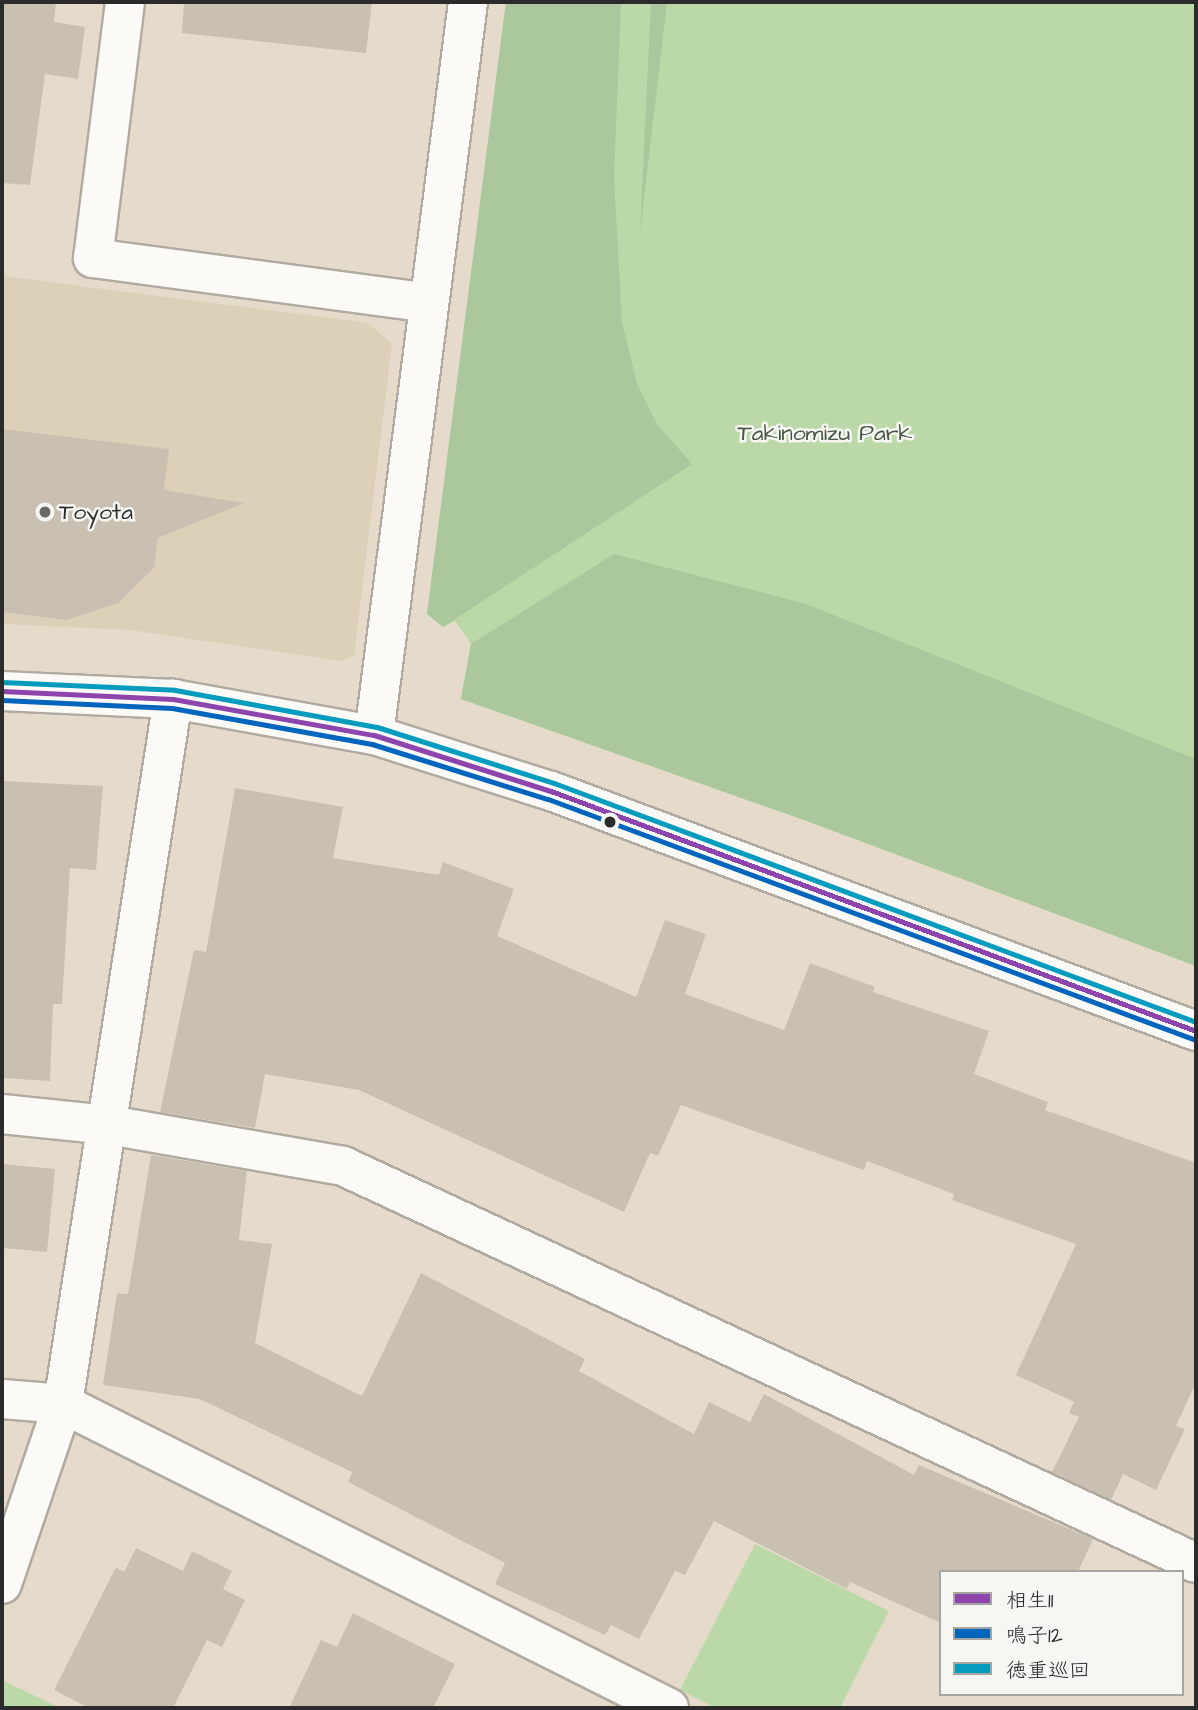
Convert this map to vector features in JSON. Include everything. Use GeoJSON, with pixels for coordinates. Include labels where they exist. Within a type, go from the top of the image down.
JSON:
{"type":"FeatureCollection","features":[{"type":"Feature","properties":{"kind":"street"},"geometry":{"type":"LineString","coordinates":[[125,2],[93,258],[429,303]]}},
{"type":"Feature","properties":{"kind":"street"},"geometry":{"type":"LineString","coordinates":[[374,735],[468,2]]}},
{"type":"Feature","properties":{"kind":"street"},"geometry":{"type":"LineString","coordinates":[[2,691],[173,699],[374,735],[551,791],[1196,1031]]}},
{"type":"Feature","properties":{"kind":"street"},"geometry":{"type":"LineString","coordinates":[[2,1584],[63,1404],[109,1125],[173,699]]}},
{"type":"Feature","properties":{"kind":"street"},"geometry":{"type":"LineString","coordinates":[[2,1114],[109,1125],[343,1166],[1196,1563]]}},
{"type":"Feature","properties":{"kind":"street"},"geometry":{"type":"LineString","coordinates":[[2,1399],[63,1404],[669,1708]]}},
{"type":"Feature","properties":{"kind":"shaded area"},"geometry":{"type":"Polygon","coordinates":[[[2,276],[368,323],[392,344],[354,656],[341,661],[130,630],[2,624],[2,276]]]}},
{"type":"Feature","properties":{"kind":"green space","name":"Takinomizu Park"},"geometry":{"type":"Polygon","coordinates":[[[506,2],[1196,2],[1196,966],[804,820],[461,699],[471,644],[455,621],[443,627],[427,614],[506,2]]]}},
{"type":"Feature","properties":{"kind":"green space"},"geometry":{"type":"Polygon","coordinates":[[[506,2],[621,2],[614,177],[622,322],[637,384],[656,423],[692,464],[443,627],[427,614],[506,2]]]}},
{"type":"Feature","properties":{"kind":"green space"},"geometry":{"type":"Polygon","coordinates":[[[651,2],[667,2],[640,233],[651,2]]]}},
{"type":"Feature","properties":{"kind":"green space"},"geometry":{"type":"Polygon","coordinates":[[[614,554],[806,604],[1196,759],[1196,966],[804,820],[461,699],[471,644],[614,554]]]}},
{"type":"Feature","properties":{"kind":"green space"},"geometry":{"type":"Polygon","coordinates":[[[755,1544],[889,1611],[840,1708],[716,1708],[680,1690],[755,1544]]]}},
{"type":"Feature","properties":{"kind":"green space"},"geometry":{"type":"Polygon","coordinates":[[[2,1680],[60,1708],[2,1708],[2,1680]]]}},
{"type":"Feature","properties":{"kind":"building"},"geometry":{"type":"Polygon","coordinates":[[[2,2],[56,2],[54,22],[85,27],[78,79],[45,74],[30,185],[2,183],[2,2]]]}},
{"type":"Feature","properties":{"kind":"building"},"geometry":{"type":"Polygon","coordinates":[[[184,2],[372,2],[366,53],[182,33],[184,2]]]}},
{"type":"Feature","properties":{"kind":"building"},"geometry":{"type":"Polygon","coordinates":[[[2,429],[169,449],[164,490],[244,503],[158,538],[154,568],[118,603],[67,620],[2,612],[2,429]]]}},
{"type":"Feature","properties":{"kind":"building"},"geometry":{"type":"Polygon","coordinates":[[[2,781],[103,786],[96,870],[70,868],[62,1004],[53,1004],[50,1081],[2,1078],[2,781]]]}},
{"type":"Feature","properties":{"kind":"building"},"geometry":{"type":"Polygon","coordinates":[[[235,788],[343,807],[333,858],[439,875],[443,862],[514,889],[497,936],[636,997],[665,920],[706,934],[685,994],[784,1030],[810,963],[875,987],[873,992],[989,1031],[974,1074],[1048,1102],[1045,1110],[1196,1163],[1196,1382],[1176,1426],[1185,1429],[1156,1490],[1123,1474],[1111,1500],[1052,1472],[1079,1417],[1069,1413],[1074,1402],[1016,1375],[1076,1244],[952,1200],[954,1194],[867,1161],[864,1170],[681,1105],[658,1156],[650,1153],[624,1212],[359,1090],[265,1074],[255,1128],[160,1112],[194,950],[206,952],[235,788]]]}},
{"type":"Feature","properties":{"kind":"building"},"geometry":{"type":"Polygon","coordinates":[[[151,1155],[247,1171],[239,1240],[272,1244],[255,1343],[362,1396],[421,1273],[585,1359],[579,1371],[694,1434],[709,1402],[750,1422],[764,1394],[914,1475],[919,1465],[1093,1539],[1079,1570],[939,1570],[939,1622],[850,1582],[847,1589],[714,1521],[685,1575],[675,1571],[639,1639],[611,1625],[605,1635],[495,1584],[505,1563],[348,1482],[352,1472],[200,1399],[103,1385],[117,1293],[128,1294],[151,1155]]]}},
{"type":"Feature","properties":{"kind":"building"},"geometry":{"type":"Polygon","coordinates":[[[2,1164],[55,1169],[47,1252],[2,1248],[2,1164]]]}},
{"type":"Feature","properties":{"kind":"building"},"geometry":{"type":"Polygon","coordinates":[[[136,1548],[183,1571],[192,1551],[232,1571],[223,1589],[245,1600],[222,1647],[207,1640],[173,1708],[89,1708],[54,1690],[116,1567],[124,1572],[136,1548]]]}},
{"type":"Feature","properties":{"kind":"building"},"geometry":{"type":"Polygon","coordinates":[[[353,1613],[455,1664],[433,1708],[289,1708],[321,1640],[337,1647],[353,1613]]]}},
{"type":"Feature","properties":{"kind":"transit line","name":"徳重巡回"},"geometry":{"type":"LineString","coordinates":[[2,682],[175,690],[377,727],[554,783],[1196,1022]]}},
{"type":"Feature","properties":{"kind":"transit line","name":"相生11"},"geometry":{"type":"LineString","coordinates":[[2,691],[173,699],[374,735],[551,791],[1196,1031]]}},
{"type":"Feature","properties":{"kind":"transit line","name":"鳴子12"},"geometry":{"type":"LineString","coordinates":[[2,700],[172,708],[372,744],[548,799],[1193,1039]]}},
{"type":"Feature","properties":{"kind":"place","name":"Toyota"},"geometry":{"type":"Point","coordinates":[45,512]}}]}
